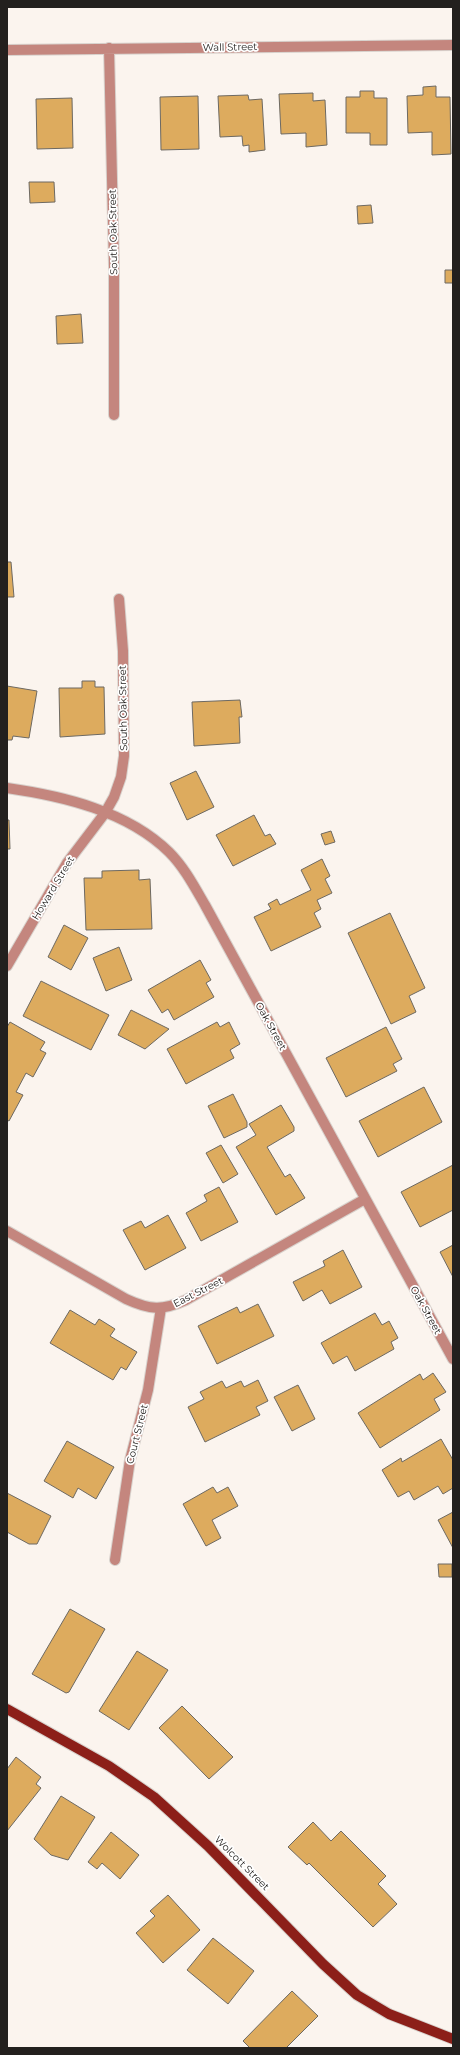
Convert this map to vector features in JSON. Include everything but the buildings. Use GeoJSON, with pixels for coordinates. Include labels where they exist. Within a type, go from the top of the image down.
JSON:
{"type":"FeatureCollection","features":[{"type":"Feature","properties":{"kind":"main road","name":"Wolcott Street"},"geometry":{"type":"LineString","coordinates":[[7,1709],[109,1766],[154,1797],[208,1846],[323,1964],[358,1995],[389,2014],[453,2039]]}},
{"type":"Feature","properties":{"kind":"street","name":"Wall Street"},"geometry":{"type":"LineString","coordinates":[[7,50],[453,45]]}},
{"type":"Feature","properties":{"kind":"street","name":"South Oak Street"},"geometry":{"type":"LineString","coordinates":[[109,48],[114,266],[114,415]]}},
{"type":"Feature","properties":{"kind":"street","name":"South Oak Street"},"geometry":{"type":"LineString","coordinates":[[105,813],[118,788],[124,756],[122,651],[119,599]]}},
{"type":"Feature","properties":{"kind":"street","name":"Oak Street"},"geometry":{"type":"LineString","coordinates":[[7,788],[49,796],[105,813],[128,823],[148,834],[169,852],[189,876],[453,1359]]}},
{"type":"Feature","properties":{"kind":"street","name":"Howard Street"},"geometry":{"type":"LineString","coordinates":[[7,966],[67,863],[105,813]]}},
{"type":"Feature","properties":{"kind":"street","name":"East Street"},"geometry":{"type":"LineString","coordinates":[[7,1231],[126,1299],[142,1306],[161,1308],[186,1300],[365,1199]]}},
{"type":"Feature","properties":{"kind":"street","name":"Court Street"},"geometry":{"type":"LineString","coordinates":[[115,1560],[130,1460],[148,1390],[161,1308]]}}]}
